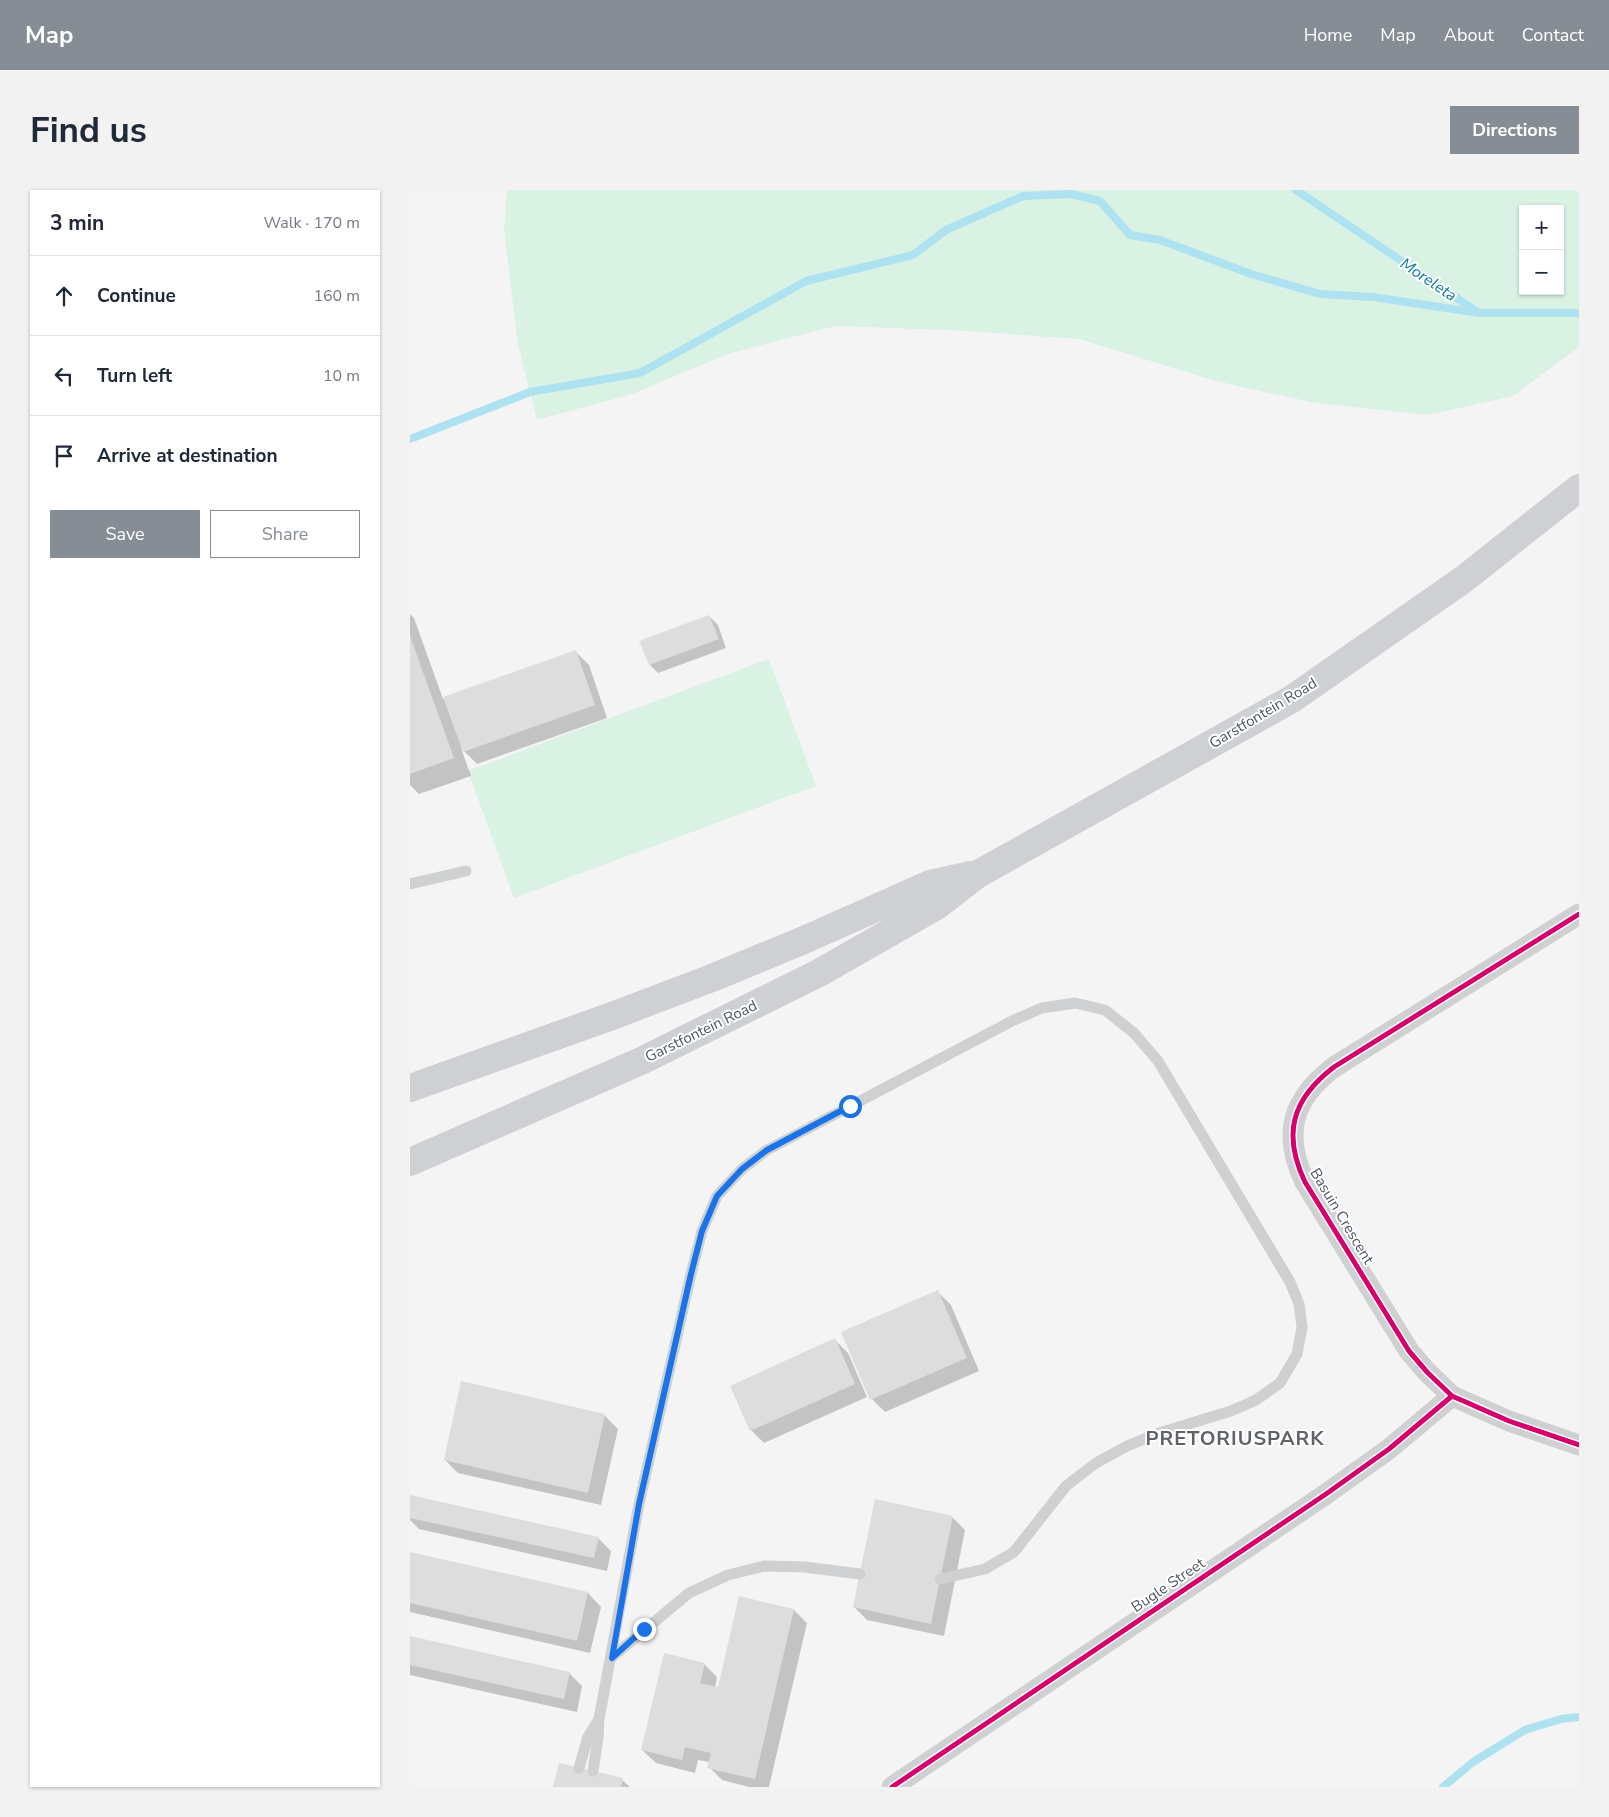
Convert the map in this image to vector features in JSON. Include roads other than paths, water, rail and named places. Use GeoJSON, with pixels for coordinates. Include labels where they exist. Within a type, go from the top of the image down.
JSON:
{"type":"FeatureCollection","features":[{"type":"Feature","properties":{"kind":"main road","name":"Garstfontein Road"},"geometry":{"type":"LineString","coordinates":[[410,1162],[641,1061],[819,973],[938,905],[978,874],[1292,699],[1464,579],[1579,488]]}},
{"type":"Feature","properties":{"kind":"main road","name":"Garstfontein Road"},"geometry":{"type":"LineString","coordinates":[[410,1088],[712,978],[804,940],[930,884],[978,874]]}},
{"type":"Feature","properties":{"kind":"street","name":"Basuin Crescent"},"geometry":{"type":"LineString","coordinates":[[1579,914],[1334,1067],[1311,1087],[1301,1102],[1293,1133],[1296,1163],[1305,1182],[1409,1351],[1427,1372],[1452,1396],[1509,1421],[1579,1445]]}},
{"type":"Feature","properties":{"kind":"street","name":"Bugle Street"},"geometry":{"type":"LineString","coordinates":[[892,1787],[1326,1494],[1389,1449],[1452,1396]]}},
{"type":"Feature","properties":{"kind":"lane"},"geometry":{"type":"LineString","coordinates":[[410,884],[466,871]]}},
{"type":"Feature","properties":{"kind":"lane"},"geometry":{"type":"LineString","coordinates":[[593,1771],[599,1719],[612,1658],[639,1504],[691,1274],[702,1231],[717,1196],[742,1169],[767,1150],[1014,1020],[1042,1008],[1075,1003],[1105,1010],[1134,1033],[1158,1061],[1290,1282],[1299,1304],[1302,1327],[1297,1354],[1280,1383],[1256,1400],[1231,1411],[1159,1433],[1126,1446],[1096,1463],[1066,1486],[1014,1552],[985,1569],[940,1579]]}},
{"type":"Feature","properties":{"kind":"lane"},"geometry":{"type":"LineString","coordinates":[[612,1658],[689,1593],[728,1575],[764,1566],[804,1567],[860,1574]]}},
{"type":"Feature","properties":{"kind":"lane"},"geometry":{"type":"LineString","coordinates":[[579,1768],[588,1737],[599,1719]]}},
{"type":"Feature","properties":{"kind":"waterway","name":"Moreleta"},"geometry":{"type":"LineString","coordinates":[[1296,190],[1479,313],[1579,313]]}},
{"type":"Feature","properties":{"kind":"waterway"},"geometry":{"type":"LineString","coordinates":[[410,439],[530,392],[640,373],[806,281],[913,255],[946,230],[1023,196],[1071,194],[1100,201],[1130,235],[1160,240],[1251,274],[1320,294],[1373,297],[1479,313]]}},
{"type":"Feature","properties":{"kind":"waterway"},"geometry":{"type":"LineString","coordinates":[[1443,1787],[1473,1762],[1525,1730],[1561,1719],[1579,1717]]}},
{"type":"Feature","properties":{"kind":"district","name":"PRETORIUSPARK"},"geometry":{"type":"Point","coordinates":[1235,1438]}}]}
